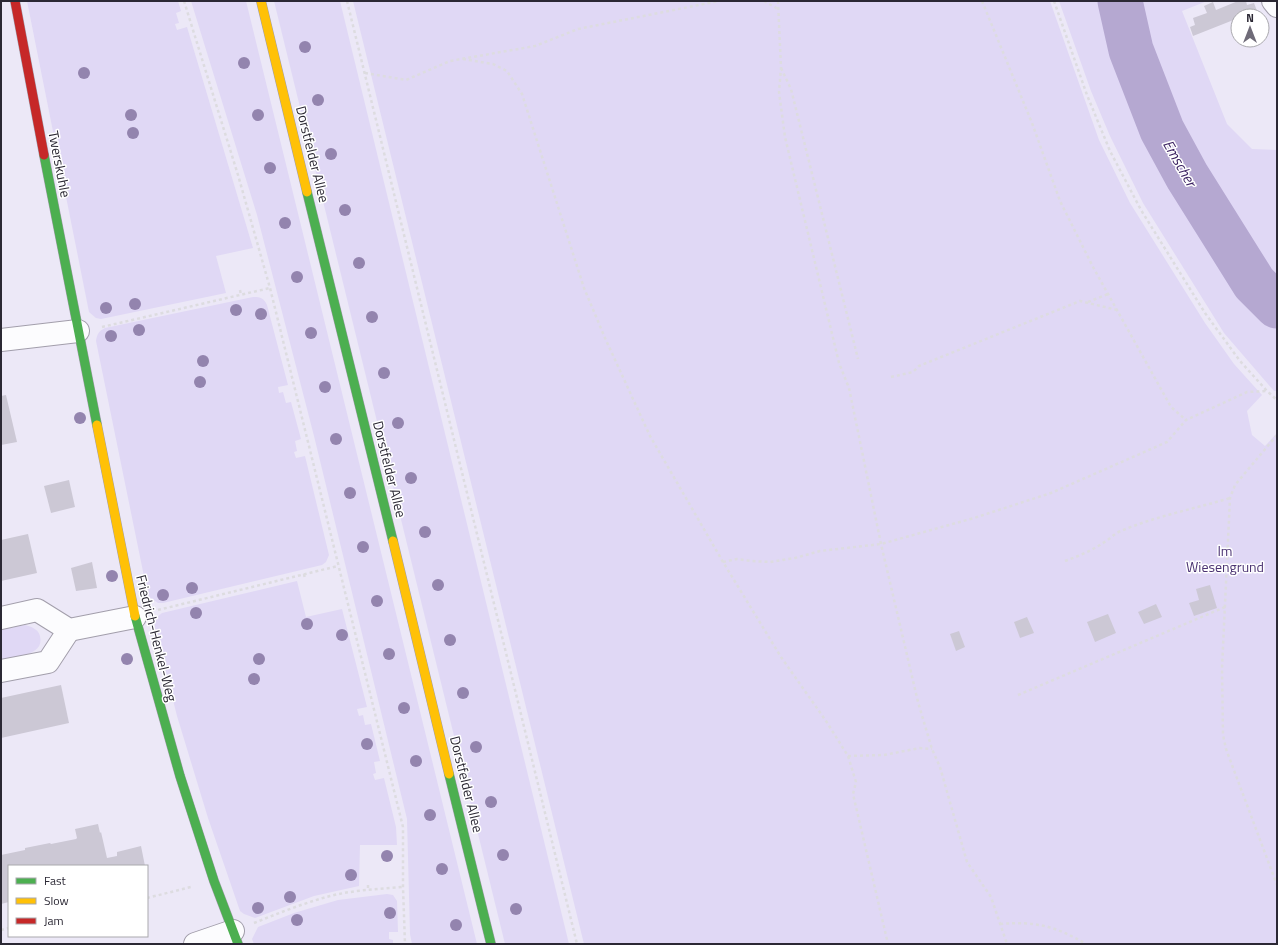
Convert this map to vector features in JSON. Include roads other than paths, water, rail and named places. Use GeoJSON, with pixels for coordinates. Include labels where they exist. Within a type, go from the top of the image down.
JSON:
{"type":"FeatureCollection","features":[{"type":"Feature","properties":{"kind":"main road","name":"Twerskuhle"},"geometry":{"type":"LineString","coordinates":[[15,1],[78,331]]}},
{"type":"Feature","properties":{"kind":"main road","name":"Dorstfelder Allee"},"geometry":{"type":"LineString","coordinates":[[261,1],[491,944]]}},
{"type":"Feature","properties":{"kind":"main road","name":"Friedrich-Henkel-Weg"},"geometry":{"type":"LineString","coordinates":[[78,331],[135,617],[180,776],[214,881],[236,938]]}},
{"type":"Feature","properties":{"kind":"street"},"geometry":{"type":"LineString","coordinates":[[1273,1],[1277,6]]}},
{"type":"Feature","properties":{"kind":"street"},"geometry":{"type":"LineString","coordinates":[[1,340],[78,331]]}},
{"type":"Feature","properties":{"kind":"street"},"geometry":{"type":"LineString","coordinates":[[1,618],[37,610],[69,630],[135,617]]}},
{"type":"Feature","properties":{"kind":"street"},"geometry":{"type":"LineString","coordinates":[[1,671],[48,662],[69,630]]}},
{"type":"Feature","properties":{"kind":"street"},"geometry":{"type":"LineString","coordinates":[[195,944],[236,938]]}},
{"type":"Feature","properties":{"kind":"waterway","name":"Emscher"},"geometry":{"type":"LineString","coordinates":[[1120,1],[1131,50],[1162,130],[1187,176],[1254,283],[1277,306]]}},
{"type":"Feature","properties":{"kind":"park label","name":"Im Wiesengrund"},"geometry":{"type":"Point","coordinates":[1225,558]}}]}
